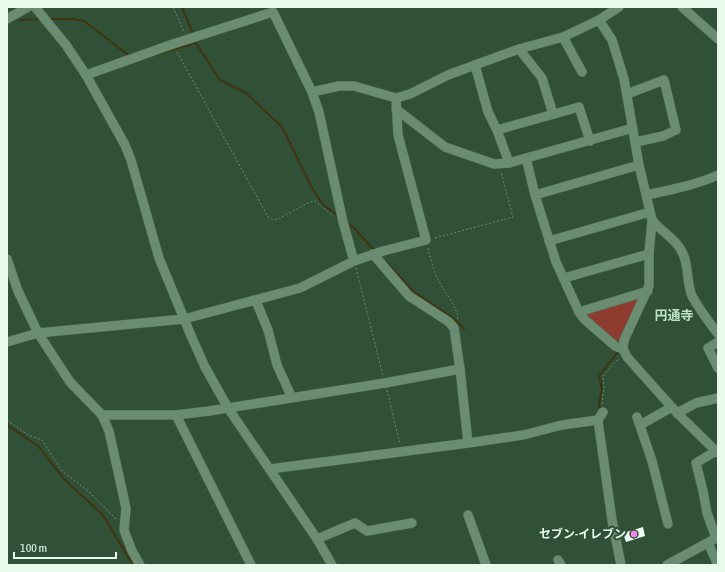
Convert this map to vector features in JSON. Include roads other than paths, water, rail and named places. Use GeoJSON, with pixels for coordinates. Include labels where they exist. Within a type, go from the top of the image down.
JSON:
{"type":"FeatureCollection","features":[{"type":"Feature","properties":{"kind":"street"},"geometry":{"type":"LineString","coordinates":[[7,19],[28,7]]}},
{"type":"Feature","properties":{"kind":"street"},"geometry":{"type":"LineString","coordinates":[[35,7],[66,45],[86,75],[125,145],[131,160],[154,243],[205,367],[228,408],[317,539],[332,565]]}},
{"type":"Feature","properties":{"kind":"street"},"geometry":{"type":"LineString","coordinates":[[312,92],[339,86],[354,86],[396,98],[410,94],[448,75],[475,65],[519,49],[563,37],[599,20],[619,7]]}},
{"type":"Feature","properties":{"kind":"street"},"geometry":{"type":"LineString","coordinates":[[682,7],[718,39]]}},
{"type":"Feature","properties":{"kind":"street"},"geometry":{"type":"LineString","coordinates":[[86,75],[173,44],[273,12],[312,92],[324,127],[334,186],[354,261]]}},
{"type":"Feature","properties":{"kind":"street"},"geometry":{"type":"LineString","coordinates":[[599,20],[612,40],[618,59],[627,94],[639,165],[651,216],[648,292],[624,340],[624,351]]}},
{"type":"Feature","properties":{"kind":"street"},"geometry":{"type":"LineString","coordinates":[[563,37],[582,72]]}},
{"type":"Feature","properties":{"kind":"street"},"geometry":{"type":"LineString","coordinates":[[519,49],[542,78],[553,114]]}},
{"type":"Feature","properties":{"kind":"street"},"geometry":{"type":"LineString","coordinates":[[475,65],[488,112],[497,130],[509,163]]}},
{"type":"Feature","properties":{"kind":"street"},"geometry":{"type":"LineString","coordinates":[[627,94],[664,80],[676,130],[663,136],[636,142]]}},
{"type":"Feature","properties":{"kind":"street"},"geometry":{"type":"LineString","coordinates":[[7,342],[38,333],[184,319],[300,288],[354,261],[373,254],[426,240],[398,135],[396,98]]}},
{"type":"Feature","properties":{"kind":"street"},"geometry":{"type":"LineString","coordinates":[[497,130],[579,107],[590,141]]}},
{"type":"Feature","properties":{"kind":"street"},"geometry":{"type":"LineString","coordinates":[[396,109],[445,147],[498,164],[509,163],[633,128]]}},
{"type":"Feature","properties":{"kind":"street"},"geometry":{"type":"LineString","coordinates":[[526,158],[535,195],[556,262],[579,312],[584,319],[615,346],[624,351],[674,410],[717,452],[696,463],[703,491],[706,513],[714,539],[718,565]]}},
{"type":"Feature","properties":{"kind":"street"},"geometry":{"type":"LineString","coordinates":[[535,195],[639,165]]}},
{"type":"Feature","properties":{"kind":"street"},"geometry":{"type":"LineString","coordinates":[[646,195],[673,189],[718,175]]}},
{"type":"Feature","properties":{"kind":"street"},"geometry":{"type":"LineString","coordinates":[[549,241],[651,216]]}},
{"type":"Feature","properties":{"kind":"street"},"geometry":{"type":"LineString","coordinates":[[651,216],[659,228],[676,243],[684,256],[687,264],[692,295],[718,334]]}},
{"type":"Feature","properties":{"kind":"street"},"geometry":{"type":"LineString","coordinates":[[373,254],[409,296],[449,322],[454,328],[468,443]]}},
{"type":"Feature","properties":{"kind":"street"},"geometry":{"type":"LineString","coordinates":[[564,278],[649,254]]}},
{"type":"Feature","properties":{"kind":"street"},"geometry":{"type":"LineString","coordinates":[[7,259],[18,291],[38,333],[70,382],[102,415],[109,431],[126,508],[124,530],[132,551],[140,565]]}},
{"type":"Feature","properties":{"kind":"street"},"geometry":{"type":"LineString","coordinates":[[579,312],[648,292]]}},
{"type":"Feature","properties":{"kind":"street"},"geometry":{"type":"LineString","coordinates":[[256,301],[268,330],[277,365],[292,398]]}},
{"type":"Feature","properties":{"kind":"street"},"geometry":{"type":"LineString","coordinates":[[718,342],[708,348],[718,368]]}},
{"type":"Feature","properties":{"kind":"street"},"geometry":{"type":"LineString","coordinates":[[102,415],[176,415],[385,383],[460,369]]}},
{"type":"Feature","properties":{"kind":"street"},"geometry":{"type":"LineString","coordinates":[[668,524],[652,460],[638,421],[696,403],[718,398]]}},
{"type":"Feature","properties":{"kind":"street"},"geometry":{"type":"LineString","coordinates":[[603,412],[598,420],[612,520],[621,565]]}},
{"type":"Feature","properties":{"kind":"street"},"geometry":{"type":"LineString","coordinates":[[176,415],[251,565]]}},
{"type":"Feature","properties":{"kind":"street"},"geometry":{"type":"LineString","coordinates":[[270,469],[523,435],[562,425],[598,420]]}},
{"type":"Feature","properties":{"kind":"street"},"geometry":{"type":"LineString","coordinates":[[468,515],[486,565]]}},
{"type":"Feature","properties":{"kind":"street"},"geometry":{"type":"LineString","coordinates":[[317,539],[356,524],[367,531],[412,523]]}},
{"type":"Feature","properties":{"kind":"street"},"geometry":{"type":"LineString","coordinates":[[667,565],[714,539]]}},
{"type":"Feature","properties":{"kind":"waterway"},"geometry":{"type":"LineString","coordinates":[[182,7],[193,34]]}},
{"type":"Feature","properties":{"kind":"waterway"},"geometry":{"type":"LineString","coordinates":[[20,20],[41,19]]}},
{"type":"Feature","properties":{"kind":"waterway"},"geometry":{"type":"LineString","coordinates":[[50,19],[73,19],[84,21],[131,57]]}},
{"type":"Feature","properties":{"kind":"waterway"},"geometry":{"type":"LineString","coordinates":[[155,55],[196,43],[220,80],[246,93],[282,127],[312,188],[323,205],[339,216]]}},
{"type":"Feature","properties":{"kind":"waterway"},"geometry":{"type":"LineString","coordinates":[[347,223],[354,228],[375,251]]}},
{"type":"Feature","properties":{"kind":"waterway"},"geometry":{"type":"LineString","coordinates":[[386,262],[414,292],[453,318],[464,329]]}},
{"type":"Feature","properties":{"kind":"waterway"},"geometry":{"type":"LineString","coordinates":[[600,411],[599,404],[602,389],[599,376],[617,353]]}},
{"type":"Feature","properties":{"kind":"waterway"},"geometry":{"type":"LineString","coordinates":[[603,422],[606,448]]}},
{"type":"Feature","properties":{"kind":"waterway"},"geometry":{"type":"LineString","coordinates":[[7,425],[38,446],[65,480],[103,515],[133,565]]}},
{"type":"Feature","properties":{"kind":"place","name":"セブン-イレブン"},"geometry":{"type":"Point","coordinates":[634,534]}},
{"type":"Feature","properties":{"kind":"district","name":"円通寺"},"geometry":{"type":"Point","coordinates":[674,315]}}]}
